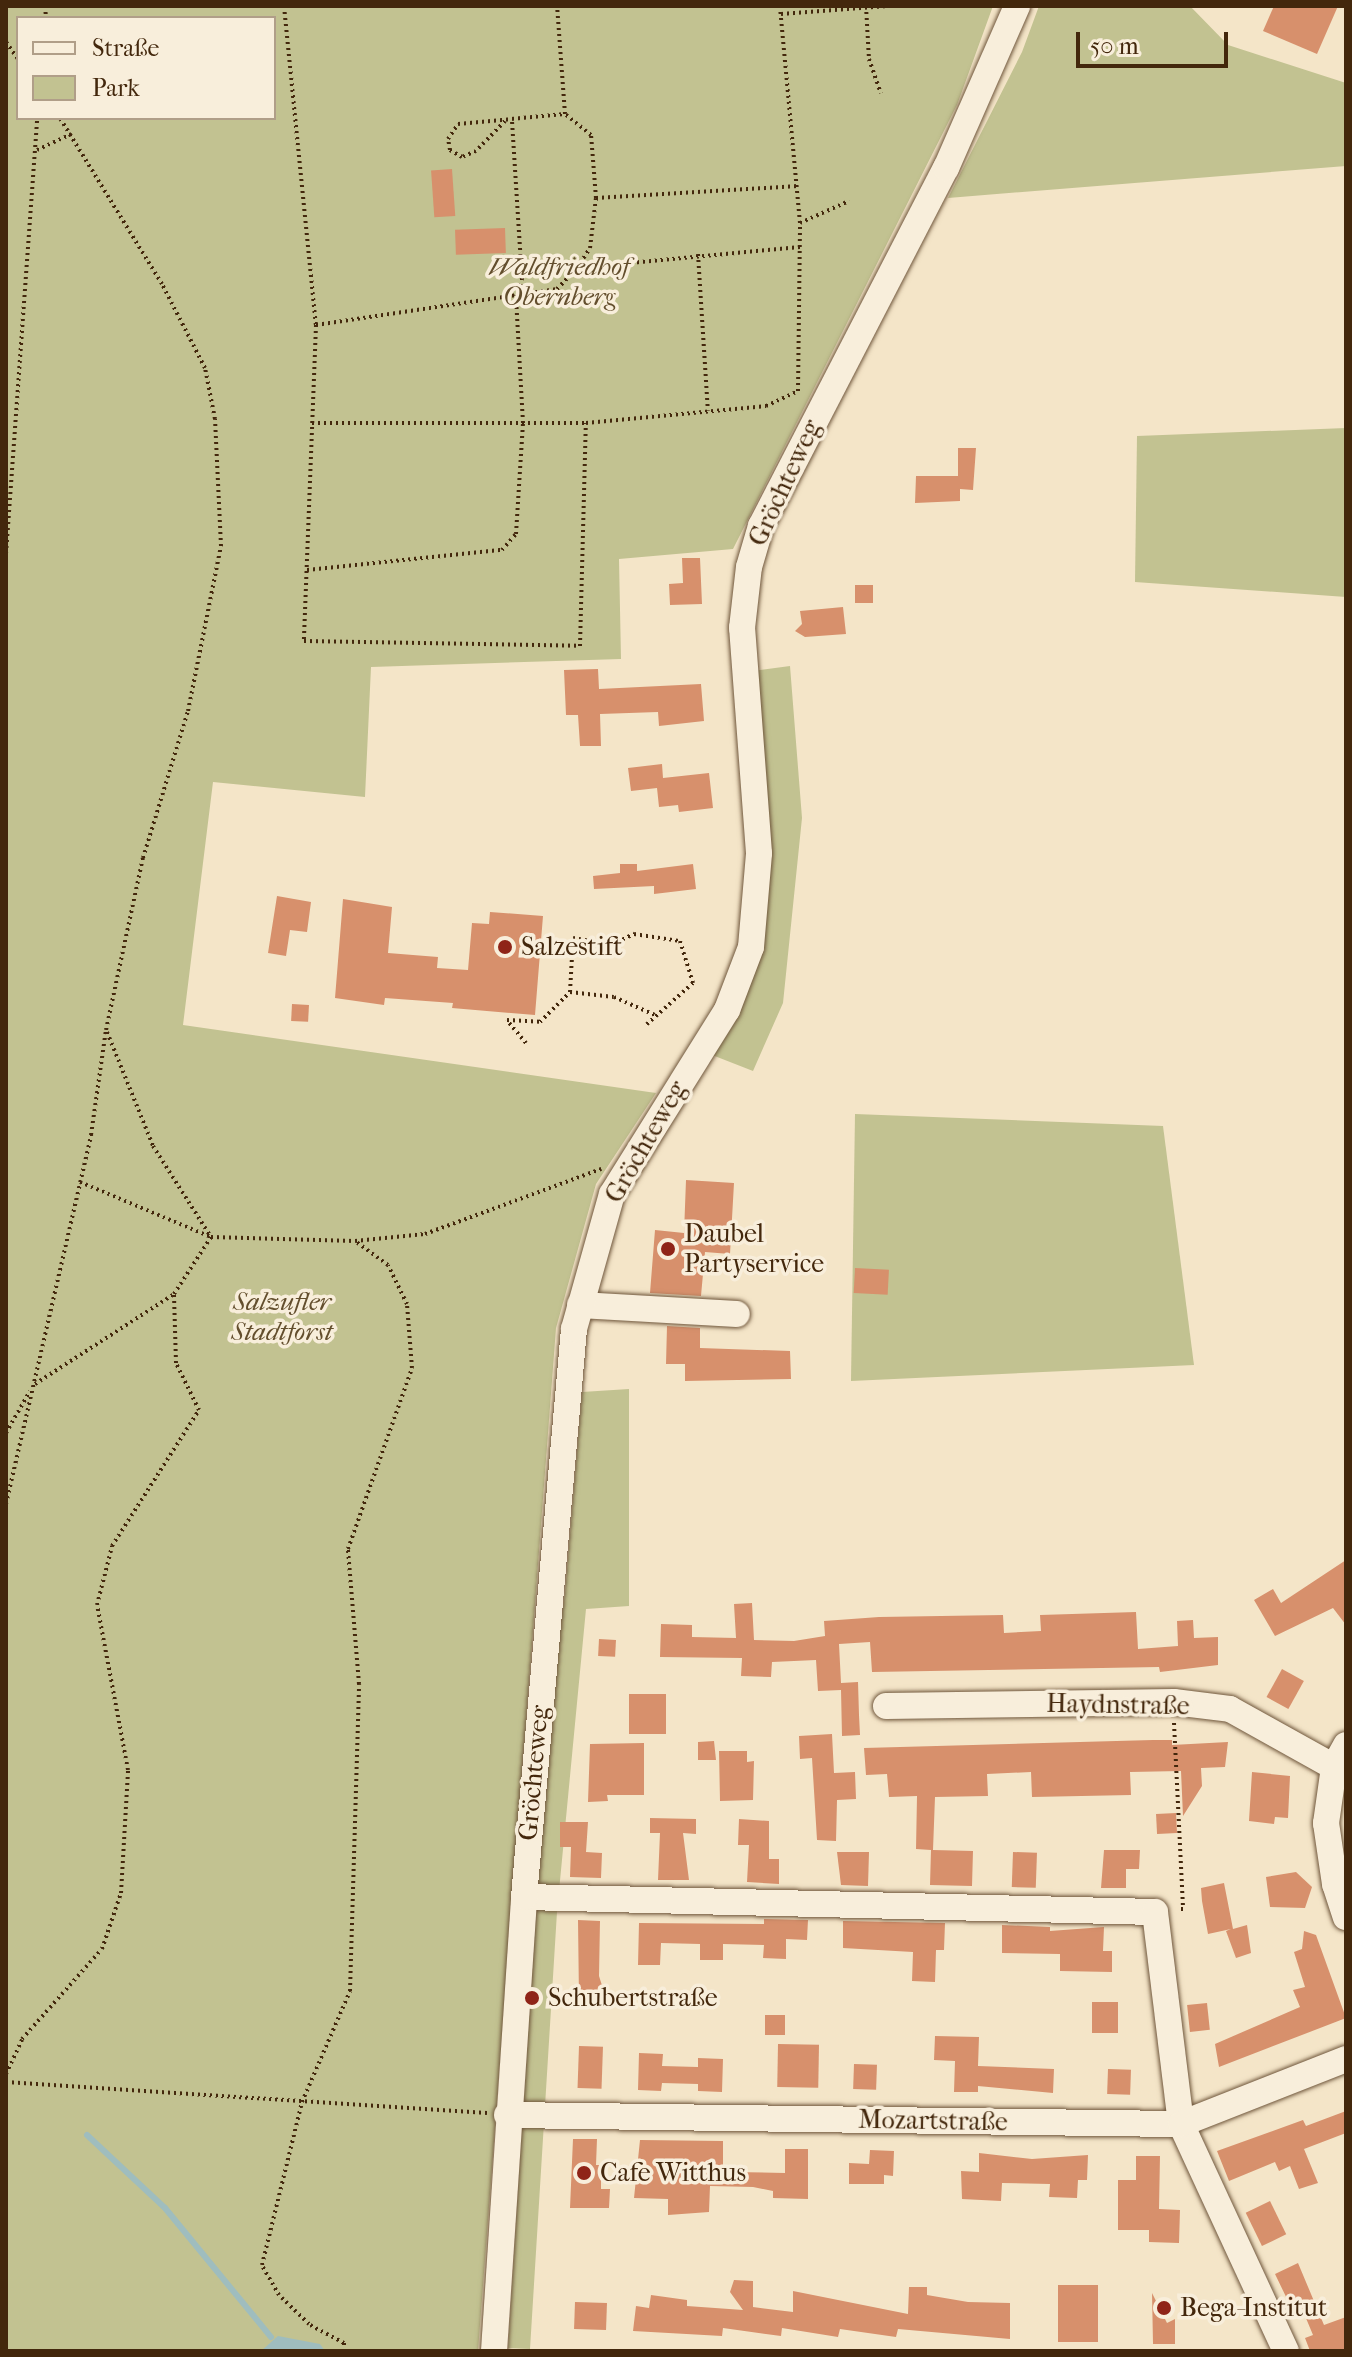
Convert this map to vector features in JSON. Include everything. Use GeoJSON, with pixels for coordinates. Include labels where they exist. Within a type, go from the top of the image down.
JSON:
{"type":"FeatureCollection","features":[{"type":"Feature","properties":{"kind":"street","name":"Gröchteweg"},"geometry":{"type":"LineString","coordinates":[[494,2351],[507,2115],[524,1897],[563,1431],[580,1305],[596,1239],[624,1171],[727,1010],[751,947],[759,853],[742,628],[757,538],[809,428],[946,168],[1017,6]]}},
{"type":"Feature","properties":{"kind":"street"},"geometry":{"type":"LineString","coordinates":[[580,1305],[737,1314]]}},
{"type":"Feature","properties":{"kind":"street","name":"Haydnstraße"},"geometry":{"type":"LineString","coordinates":[[886,1706],[1174,1702],[1230,1709],[1340,1756]]}},
{"type":"Feature","properties":{"kind":"street"},"geometry":{"type":"LineString","coordinates":[[1340,1756],[1326,1823],[1335,1884],[1346,1917]]}},
{"type":"Feature","properties":{"kind":"street"},"geometry":{"type":"LineString","coordinates":[[524,1897],[1155,1912],[1181,2124],[1278,2349]]}},
{"type":"Feature","properties":{"kind":"street","name":"Mozartstraße"},"geometry":{"type":"LineString","coordinates":[[507,2115],[1181,2124],[1346,2059]]}},
{"type":"Feature","properties":{"kind":"path"},"geometry":{"type":"LineString","coordinates":[[284,6],[316,325],[304,641],[580,646],[586,423]]}},
{"type":"Feature","properties":{"kind":"path"},"geometry":{"type":"LineString","coordinates":[[557,6],[565,114]]}},
{"type":"Feature","properties":{"kind":"path"},"geometry":{"type":"LineString","coordinates":[[312,423],[586,423],[766,406],[798,391],[800,223],[780,6]]}},
{"type":"Feature","properties":{"kind":"path"},"geometry":{"type":"LineString","coordinates":[[781,14],[888,6]]}},
{"type":"Feature","properties":{"kind":"path"},"geometry":{"type":"LineString","coordinates":[[866,8],[869,59],[881,93]]}},
{"type":"Feature","properties":{"kind":"path"},"geometry":{"type":"LineString","coordinates":[[316,325],[557,289],[577,268],[590,248],[596,198],[591,135],[565,114],[458,124],[448,139],[450,150],[462,157],[476,151],[505,121]]}},
{"type":"Feature","properties":{"kind":"path"},"geometry":{"type":"LineString","coordinates":[[6,554],[37,120]]}},
{"type":"Feature","properties":{"kind":"path"},"geometry":{"type":"LineString","coordinates":[[6,1504],[80,1182],[106,1030],[143,858],[188,711],[221,546],[215,419],[205,368],[162,284],[61,120]]}},
{"type":"Feature","properties":{"kind":"path"},"geometry":{"type":"LineString","coordinates":[[307,570],[502,550],[516,534],[523,423],[516,297],[522,280],[512,120]]}},
{"type":"Feature","properties":{"kind":"path"},"geometry":{"type":"LineString","coordinates":[[37,150],[71,134]]}},
{"type":"Feature","properties":{"kind":"path"},"geometry":{"type":"LineString","coordinates":[[596,198],[798,186]]}},
{"type":"Feature","properties":{"kind":"path"},"geometry":{"type":"LineString","coordinates":[[800,223],[849,201]]}},
{"type":"Feature","properties":{"kind":"path"},"geometry":{"type":"LineString","coordinates":[[577,268],[698,254],[800,247]]}},
{"type":"Feature","properties":{"kind":"path"},"geometry":{"type":"LineString","coordinates":[[698,254],[708,411]]}},
{"type":"Feature","properties":{"kind":"path"},"geometry":{"type":"LineString","coordinates":[[526,1043],[507,1020],[540,1022],[570,992],[573,938],[612,945],[634,934],[680,941],[693,983],[647,1024]]}},
{"type":"Feature","properties":{"kind":"path"},"geometry":{"type":"LineString","coordinates":[[570,992],[614,997],[657,1015]]}},
{"type":"Feature","properties":{"kind":"path"},"geometry":{"type":"LineString","coordinates":[[106,1030],[153,1146],[211,1237]]}},
{"type":"Feature","properties":{"kind":"path"},"geometry":{"type":"LineString","coordinates":[[80,1182],[211,1237],[355,1241],[425,1234],[596,1169],[624,1171]]}},
{"type":"Feature","properties":{"kind":"path"},"geometry":{"type":"LineString","coordinates":[[6,1433],[34,1385],[174,1294],[211,1237]]}},
{"type":"Feature","properties":{"kind":"path"},"geometry":{"type":"LineString","coordinates":[[344,2351],[344,2343],[309,2324],[279,2295],[262,2265],[302,2102],[350,1991],[359,1684],[348,1549],[412,1368],[407,1304],[388,1265],[355,1241]]}},
{"type":"Feature","properties":{"kind":"path"},"geometry":{"type":"LineString","coordinates":[[6,2074],[22,2039],[102,1949],[121,1893],[128,1770],[97,1605],[112,1546],[199,1410],[176,1363],[174,1294]]}},
{"type":"Feature","properties":{"kind":"path"},"geometry":{"type":"LineString","coordinates":[[1155,1912],[1183,1909],[1174,1702]]}},
{"type":"Feature","properties":{"kind":"path"},"geometry":{"type":"LineString","coordinates":[[6,2082],[507,2115]]}},
{"type":"Feature","properties":{"kind":"green space","name":"Salzufler Stadtforst"},"geometry":{"type":"Polygon","coordinates":[[[6,6],[993,6],[957,105],[733,549],[619,559],[621,659],[371,667],[365,797],[213,782],[183,1025],[656,1093],[596,1184],[556,1328],[478,2351],[6,2351],[6,6]]]}},
{"type":"Feature","properties":{"kind":"green space"},"geometry":{"type":"Polygon","coordinates":[[[1039,6],[1190,6],[1228,45],[1346,83],[1346,166],[948,198],[1022,52],[1039,6]]]}},
{"type":"Feature","properties":{"kind":"green space"},"geometry":{"type":"Polygon","coordinates":[[[1346,428],[1346,597],[1135,582],[1137,436],[1346,428]]]}},
{"type":"Feature","properties":{"kind":"green space"},"geometry":{"type":"Polygon","coordinates":[[[790,666],[802,818],[783,1003],[753,1071],[707,1053],[749,987],[752,671],[790,666]]]}},
{"type":"Feature","properties":{"kind":"green space"},"geometry":{"type":"Polygon","coordinates":[[[855,1114],[1163,1126],[1194,1365],[851,1381],[855,1114]]]}},
{"type":"Feature","properties":{"kind":"green space"},"geometry":{"type":"Polygon","coordinates":[[[629,1389],[629,1606],[586,1609],[557,1912],[530,2349],[508,2348],[549,1697],[565,1594],[582,1392],[629,1389]]]}},
{"type":"Feature","properties":{"kind":"water"},"geometry":{"type":"Polygon","coordinates":[[[278,2336],[320,2344],[325,2351],[261,2351],[278,2336]]]}},
{"type":"Feature","properties":{"kind":"building"},"geometry":{"type":"Polygon","coordinates":[[[1274,6],[1338,6],[1317,54],[1263,31],[1274,6]]]}},
{"type":"Feature","properties":{"kind":"building"},"geometry":{"type":"Polygon","coordinates":[[[452,169],[455,216],[434,217],[431,170],[452,169]]]}},
{"type":"Feature","properties":{"kind":"building"},"geometry":{"type":"Polygon","coordinates":[[[505,228],[506,253],[456,255],[455,230],[505,228]]]}},
{"type":"Feature","properties":{"kind":"building"},"geometry":{"type":"Polygon","coordinates":[[[958,448],[976,448],[973,490],[960,489],[960,501],[915,503],[916,476],[958,476],[958,448]]]}},
{"type":"Feature","properties":{"kind":"building"},"geometry":{"type":"Polygon","coordinates":[[[682,558],[700,558],[702,604],[670,605],[669,584],[683,583],[682,558]]]}},
{"type":"Feature","properties":{"kind":"building"},"geometry":{"type":"Polygon","coordinates":[[[855,585],[873,585],[873,603],[855,603],[855,585]]]}},
{"type":"Feature","properties":{"kind":"building"},"geometry":{"type":"Polygon","coordinates":[[[843,607],[846,634],[805,637],[795,631],[802,624],[800,611],[843,607]]]}},
{"type":"Feature","properties":{"kind":"building"},"geometry":{"type":"Polygon","coordinates":[[[598,669],[599,689],[701,684],[704,721],[659,726],[658,712],[600,714],[601,746],[580,746],[578,715],[566,715],[564,670],[598,669]]]}},
{"type":"Feature","properties":{"kind":"building"},"geometry":{"type":"Polygon","coordinates":[[[662,764],[663,778],[709,773],[713,808],[679,812],[678,805],[659,807],[657,788],[631,791],[628,768],[662,764]]]}},
{"type":"Feature","properties":{"kind":"building"},"geometry":{"type":"Polygon","coordinates":[[[620,864],[637,864],[637,871],[693,864],[696,889],[654,894],[654,886],[594,889],[593,876],[620,873],[620,864]]]}},
{"type":"Feature","properties":{"kind":"building"},"geometry":{"type":"Polygon","coordinates":[[[277,896],[311,902],[307,932],[290,930],[286,956],[268,953],[277,896]]]}},
{"type":"Feature","properties":{"kind":"building"},"geometry":{"type":"Polygon","coordinates":[[[343,899],[392,907],[388,953],[438,957],[437,968],[468,970],[472,923],[489,924],[490,912],[543,916],[535,1015],[452,1008],[453,1003],[385,998],[384,1005],[335,998],[343,899]]]}},
{"type":"Feature","properties":{"kind":"building"},"geometry":{"type":"Polygon","coordinates":[[[292,1004],[309,1005],[308,1022],[291,1021],[292,1004]]]}},
{"type":"Feature","properties":{"kind":"building"},"geometry":{"type":"Polygon","coordinates":[[[686,1180],[734,1183],[730,1254],[705,1252],[701,1296],[650,1293],[655,1230],[684,1233],[686,1180]]]}},
{"type":"Feature","properties":{"kind":"building"},"geometry":{"type":"Polygon","coordinates":[[[855,1268],[889,1270],[888,1295],[854,1293],[855,1268]]]}},
{"type":"Feature","properties":{"kind":"building"},"geometry":{"type":"Polygon","coordinates":[[[667,1326],[700,1328],[700,1348],[790,1351],[791,1379],[685,1381],[685,1364],[666,1364],[667,1326]]]}},
{"type":"Feature","properties":{"kind":"building"},"geometry":{"type":"Polygon","coordinates":[[[1346,1560],[1346,1625],[1333,1608],[1275,1636],[1254,1600],[1273,1589],[1281,1603],[1346,1560]]]}},
{"type":"Feature","properties":{"kind":"building"},"geometry":{"type":"Polygon","coordinates":[[[752,1603],[754,1640],[794,1641],[825,1636],[824,1621],[1003,1615],[1004,1633],[1041,1631],[1040,1615],[1136,1612],[1138,1649],[1178,1646],[1177,1621],[1193,1620],[1194,1638],[1218,1637],[1218,1665],[1160,1672],[1159,1667],[872,1672],[870,1642],[839,1644],[841,1683],[858,1682],[860,1735],[842,1736],[841,1690],[818,1691],[816,1660],[772,1662],[771,1677],[741,1676],[742,1658],[660,1657],[661,1624],[692,1625],[692,1637],[736,1638],[734,1604],[752,1603]]]}},
{"type":"Feature","properties":{"kind":"building"},"geometry":{"type":"Polygon","coordinates":[[[599,1639],[616,1640],[615,1657],[598,1656],[599,1639]]]}},
{"type":"Feature","properties":{"kind":"building"},"geometry":{"type":"Polygon","coordinates":[[[1282,1669],[1304,1681],[1288,1709],[1266,1697],[1282,1669]]]}},
{"type":"Feature","properties":{"kind":"building"},"geometry":{"type":"Polygon","coordinates":[[[629,1694],[666,1694],[666,1734],[629,1734],[629,1694]]]}},
{"type":"Feature","properties":{"kind":"building"},"geometry":{"type":"Polygon","coordinates":[[[832,1734],[834,1773],[855,1772],[856,1799],[837,1800],[836,1841],[817,1840],[812,1758],[800,1759],[799,1736],[832,1734]]]}},
{"type":"Feature","properties":{"kind":"building"},"geometry":{"type":"Polygon","coordinates":[[[1172,1740],[1172,1745],[1228,1742],[1225,1767],[1201,1768],[1202,1786],[1183,1816],[1181,1771],[1130,1772],[1131,1795],[1032,1797],[1031,1772],[987,1774],[988,1796],[935,1797],[933,1850],[973,1851],[972,1886],[930,1885],[931,1850],[916,1849],[917,1796],[889,1797],[887,1774],[866,1775],[864,1748],[1172,1740]]]}},
{"type":"Feature","properties":{"kind":"building"},"geometry":{"type":"Polygon","coordinates":[[[714,1741],[716,1760],[698,1760],[698,1742],[714,1741]]]}},
{"type":"Feature","properties":{"kind":"building"},"geometry":{"type":"Polygon","coordinates":[[[644,1743],[644,1795],[607,1795],[608,1801],[588,1802],[590,1744],[644,1743]]]}},
{"type":"Feature","properties":{"kind":"building"},"geometry":{"type":"Polygon","coordinates":[[[719,1751],[747,1751],[747,1762],[754,1761],[753,1800],[720,1801],[719,1751]]]}},
{"type":"Feature","properties":{"kind":"building"},"geometry":{"type":"Polygon","coordinates":[[[1252,1772],[1290,1776],[1288,1818],[1275,1817],[1274,1824],[1249,1821],[1252,1772]]]}},
{"type":"Feature","properties":{"kind":"building"},"geometry":{"type":"Polygon","coordinates":[[[1176,1813],[1177,1833],[1157,1834],[1156,1814],[1176,1813]]]}},
{"type":"Feature","properties":{"kind":"building"},"geometry":{"type":"Polygon","coordinates":[[[650,1818],[696,1819],[696,1834],[683,1833],[689,1880],[658,1880],[660,1833],[650,1833],[650,1818]]]}},
{"type":"Feature","properties":{"kind":"building"},"geometry":{"type":"Polygon","coordinates":[[[739,1819],[769,1821],[769,1859],[779,1859],[779,1884],[747,1882],[749,1845],[738,1845],[739,1819]]]}},
{"type":"Feature","properties":{"kind":"building"},"geometry":{"type":"Polygon","coordinates":[[[560,1822],[588,1822],[586,1852],[602,1853],[601,1878],[570,1877],[571,1847],[560,1847],[560,1822]]]}},
{"type":"Feature","properties":{"kind":"building"},"geometry":{"type":"Polygon","coordinates":[[[1104,1850],[1140,1850],[1139,1869],[1126,1869],[1126,1888],[1101,1888],[1104,1850]]]}},
{"type":"Feature","properties":{"kind":"building"},"geometry":{"type":"Polygon","coordinates":[[[837,1852],[869,1852],[868,1886],[841,1885],[837,1852]]]}},
{"type":"Feature","properties":{"kind":"building"},"geometry":{"type":"Polygon","coordinates":[[[1013,1852],[1037,1853],[1036,1888],[1012,1887],[1013,1852]]]}},
{"type":"Feature","properties":{"kind":"building"},"geometry":{"type":"Polygon","coordinates":[[[1296,1872],[1312,1887],[1305,1908],[1270,1907],[1266,1877],[1296,1872]]]}},
{"type":"Feature","properties":{"kind":"building"},"geometry":{"type":"Polygon","coordinates":[[[1224,1883],[1233,1929],[1247,1925],[1251,1953],[1236,1958],[1226,1931],[1231,1929],[1208,1934],[1202,1901],[1201,1888],[1224,1883]]]}},
{"type":"Feature","properties":{"kind":"building"},"geometry":{"type":"Polygon","coordinates":[[[764,1919],[808,1920],[807,1940],[786,1939],[786,1959],[763,1958],[764,1945],[723,1944],[723,1960],[700,1960],[700,1944],[661,1943],[660,1965],[638,1965],[639,1923],[764,1924],[764,1919]]]}},
{"type":"Feature","properties":{"kind":"building"},"geometry":{"type":"Polygon","coordinates":[[[578,1920],[600,1921],[599,1976],[607,2001],[579,2000],[578,1920]]]}},
{"type":"Feature","properties":{"kind":"building"},"geometry":{"type":"Polygon","coordinates":[[[843,1921],[945,1923],[944,1950],[936,1950],[935,1982],[912,1981],[913,1952],[843,1948],[843,1921]]]}},
{"type":"Feature","properties":{"kind":"building"},"geometry":{"type":"Polygon","coordinates":[[[1002,1925],[1050,1927],[1050,1931],[1104,1927],[1103,1951],[1112,1951],[1112,1972],[1060,1971],[1060,1954],[1002,1953],[1002,1925]]]}},
{"type":"Feature","properties":{"kind":"building"},"geometry":{"type":"Polygon","coordinates":[[[1304,1931],[1316,1935],[1346,2018],[1219,2067],[1215,2044],[1300,2007],[1293,1990],[1305,1987],[1294,1952],[1302,1949],[1304,1931]]]}},
{"type":"Feature","properties":{"kind":"building"},"geometry":{"type":"Polygon","coordinates":[[[1092,2002],[1118,2002],[1118,2033],[1092,2033],[1092,2002]]]}},
{"type":"Feature","properties":{"kind":"building"},"geometry":{"type":"Polygon","coordinates":[[[1207,2003],[1210,2030],[1190,2032],[1187,2005],[1207,2003]]]}},
{"type":"Feature","properties":{"kind":"building"},"geometry":{"type":"Polygon","coordinates":[[[765,2015],[785,2015],[785,2035],[765,2035],[765,2015]]]}},
{"type":"Feature","properties":{"kind":"building"},"geometry":{"type":"Polygon","coordinates":[[[935,2036],[979,2037],[978,2066],[1054,2069],[1053,2093],[978,2086],[978,2092],[954,2092],[955,2061],[934,2060],[935,2036]]]}},
{"type":"Feature","properties":{"kind":"building"},"geometry":{"type":"Polygon","coordinates":[[[778,2044],[819,2045],[818,2088],[777,2087],[778,2044]]]}},
{"type":"Feature","properties":{"kind":"building"},"geometry":{"type":"Polygon","coordinates":[[[579,2046],[603,2047],[602,2089],[578,2088],[579,2046]]]}},
{"type":"Feature","properties":{"kind":"building"},"geometry":{"type":"Polygon","coordinates":[[[639,2053],[663,2054],[662,2066],[698,2067],[698,2058],[723,2059],[722,2092],[698,2091],[698,2084],[662,2083],[661,2091],[638,2090],[639,2053]]]}},
{"type":"Feature","properties":{"kind":"building"},"geometry":{"type":"Polygon","coordinates":[[[854,2064],[877,2065],[876,2090],[853,2089],[854,2064]]]}},
{"type":"Feature","properties":{"kind":"building"},"geometry":{"type":"Polygon","coordinates":[[[1108,2069],[1131,2070],[1130,2095],[1107,2094],[1108,2069]]]}},
{"type":"Feature","properties":{"kind":"building"},"geometry":{"type":"Polygon","coordinates":[[[1346,2111],[1346,2133],[1304,2149],[1318,2183],[1299,2189],[1290,2166],[1279,2171],[1275,2162],[1229,2181],[1217,2151],[1303,2120],[1306,2126],[1346,2111]]]}},
{"type":"Feature","properties":{"kind":"building"},"geometry":{"type":"Polygon","coordinates":[[[573,2139],[597,2139],[596,2165],[601,2165],[601,2189],[610,2189],[609,2208],[570,2208],[573,2139]]]}},
{"type":"Feature","properties":{"kind":"building"},"geometry":{"type":"Polygon","coordinates":[[[640,2140],[723,2141],[723,2171],[732,2172],[785,2173],[785,2149],[808,2149],[808,2199],[773,2198],[773,2191],[753,2187],[710,2186],[709,2212],[668,2215],[668,2199],[634,2198],[640,2140]]]}},
{"type":"Feature","properties":{"kind":"building"},"geometry":{"type":"Polygon","coordinates":[[[870,2150],[894,2151],[893,2176],[884,2175],[884,2184],[849,2184],[849,2163],[869,2164],[870,2150]]]}},
{"type":"Feature","properties":{"kind":"building"},"geometry":{"type":"Polygon","coordinates":[[[979,2153],[1032,2159],[1088,2155],[1087,2180],[1078,2180],[1077,2198],[1049,2197],[1050,2184],[1002,2183],[1001,2201],[962,2199],[961,2171],[979,2172],[979,2153]]]}},
{"type":"Feature","properties":{"kind":"building"},"geometry":{"type":"Polygon","coordinates":[[[1136,2156],[1160,2156],[1159,2209],[1180,2210],[1179,2243],[1149,2242],[1149,2230],[1118,2230],[1118,2180],[1136,2180],[1136,2156]]]}},
{"type":"Feature","properties":{"kind":"building"},"geometry":{"type":"Polygon","coordinates":[[[1270,2201],[1286,2234],[1262,2246],[1246,2213],[1270,2201]]]}},
{"type":"Feature","properties":{"kind":"building"},"geometry":{"type":"Polygon","coordinates":[[[1298,2263],[1324,2325],[1346,2317],[1346,2351],[1310,2351],[1305,2338],[1313,2335],[1298,2299],[1289,2303],[1275,2274],[1298,2263]]]}},
{"type":"Feature","properties":{"kind":"building"},"geometry":{"type":"Polygon","coordinates":[[[734,2280],[753,2281],[753,2307],[793,2312],[793,2291],[908,2314],[909,2287],[927,2287],[927,2295],[968,2302],[1010,2303],[1010,2339],[898,2329],[896,2337],[840,2329],[838,2337],[782,2328],[781,2336],[723,2328],[722,2336],[633,2331],[636,2306],[649,2308],[651,2295],[687,2300],[687,2306],[743,2310],[730,2292],[734,2280]]]}},
{"type":"Feature","properties":{"kind":"building"},"geometry":{"type":"Polygon","coordinates":[[[1058,2285],[1098,2285],[1098,2342],[1058,2342],[1058,2285]]]}},
{"type":"Feature","properties":{"kind":"building"},"geometry":{"type":"Polygon","coordinates":[[[1152,2293],[1167,2323],[1175,2319],[1175,2344],[1153,2344],[1152,2293]]]}},
{"type":"Feature","properties":{"kind":"building"},"geometry":{"type":"Polygon","coordinates":[[[575,2302],[607,2303],[606,2330],[574,2329],[575,2302]]]}},
{"type":"Feature","properties":{"kind":"waterway"},"geometry":{"type":"LineString","coordinates":[[87,2135],[165,2208],[271,2337]]}},
{"type":"Feature","properties":{"kind":"place","name":"Salzestift"},"geometry":{"type":"Point","coordinates":[505,947]}},
{"type":"Feature","properties":{"kind":"place","name":"Daubel Partyservice"},"geometry":{"type":"Point","coordinates":[668,1249]}},
{"type":"Feature","properties":{"kind":"place","name":"Schubertstraße"},"geometry":{"type":"Point","coordinates":[532,1998]}},
{"type":"Feature","properties":{"kind":"place","name":"Cafe Witthus"},"geometry":{"type":"Point","coordinates":[584,2173]}},
{"type":"Feature","properties":{"kind":"place","name":"Bega-Institut"},"geometry":{"type":"Point","coordinates":[1164,2308]}},
{"type":"Feature","properties":{"kind":"park label","name":"Waldfriedhof Obernberg"},"geometry":{"type":"Point","coordinates":[559,282]}}]}
